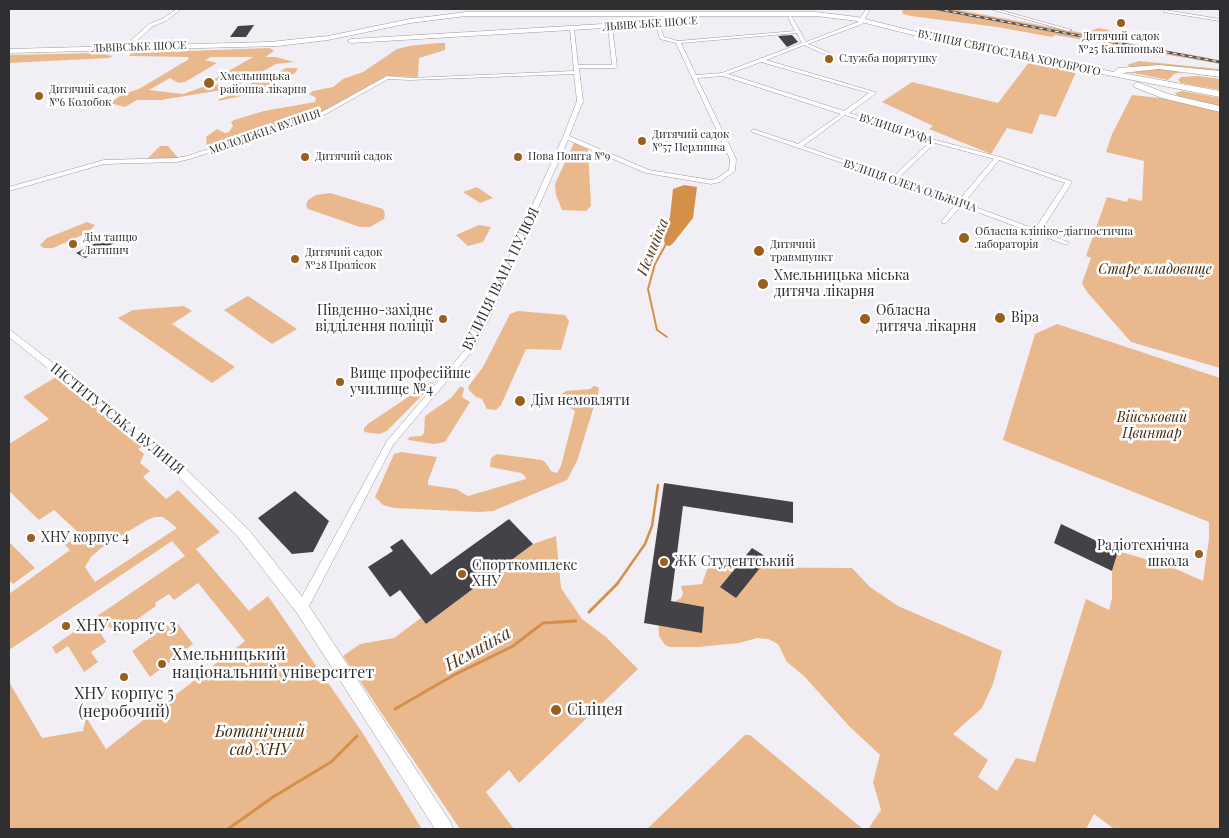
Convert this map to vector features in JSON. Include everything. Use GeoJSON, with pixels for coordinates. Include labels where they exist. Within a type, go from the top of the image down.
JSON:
{"type":"FeatureCollection","features":[{"type":"Feature","properties":{"kind":"main road"},"geometry":{"type":"LineString","coordinates":[[697,13],[704,15],[708,20]]}},
{"type":"Feature","properties":{"kind":"main road","name":"ЛЬВІВСЬКЕ ШОСЕ"},"geometry":{"type":"LineString","coordinates":[[270,44],[342,35],[410,21],[466,14],[798,13]]}},
{"type":"Feature","properties":{"kind":"main road","name":"ЛЬВІВСЬКЕ ШОСЕ"},"geometry":{"type":"LineString","coordinates":[[9,51],[350,42],[798,13]]}},
{"type":"Feature","properties":{"kind":"main road","name":"ВУЛИЦЯ СВЯТОСЛАВА ХОРОБРОГО"},"geometry":{"type":"LineString","coordinates":[[798,13],[862,20],[953,43],[1220,94]]}},
{"type":"Feature","properties":{"kind":"main road"},"geometry":{"type":"LineString","coordinates":[[342,35],[344,40],[350,42]]}},
{"type":"Feature","properties":{"kind":"main road"},"geometry":{"type":"LineString","coordinates":[[1097,72],[1159,67],[1220,76]]}},
{"type":"Feature","properties":{"kind":"main road"},"geometry":{"type":"LineString","coordinates":[[1188,88],[1176,82],[1175,76],[1187,74],[1220,76]]}},
{"type":"Feature","properties":{"kind":"main road"},"geometry":{"type":"LineString","coordinates":[[1132,78],[1132,81],[1139,86],[1165,96],[1220,109]]}},
{"type":"Feature","properties":{"kind":"main road"},"geometry":{"type":"LineString","coordinates":[[1185,101],[1176,98],[1171,92],[1188,88]]}},
{"type":"Feature","properties":{"kind":"street"},"geometry":{"type":"LineString","coordinates":[[127,47],[151,25],[164,20],[179,9]]}},
{"type":"Feature","properties":{"kind":"street"},"geometry":{"type":"LineString","coordinates":[[694,77],[723,74],[860,24],[868,9]]}},
{"type":"Feature","properties":{"kind":"street"},"geometry":{"type":"LineString","coordinates":[[992,9],[1070,30]]}},
{"type":"Feature","properties":{"kind":"street"},"geometry":{"type":"LineString","coordinates":[[1165,12],[1220,20]]}},
{"type":"Feature","properties":{"kind":"street"},"geometry":{"type":"LineString","coordinates":[[790,17],[805,44],[828,54]]}},
{"type":"Feature","properties":{"kind":"street"},"geometry":{"type":"LineString","coordinates":[[657,23],[662,38],[678,42],[798,32]]}},
{"type":"Feature","properties":{"kind":"street","name":"МОЛОДІЖНА ВУЛИЦЯ"},"geometry":{"type":"LineString","coordinates":[[9,189],[104,162],[188,158],[322,114],[387,77],[417,79],[615,66],[610,26]]}},
{"type":"Feature","properties":{"kind":"street","name":"ВУЛИЦЯ ІВАНА ПУЛЮЯ"},"geometry":{"type":"LineString","coordinates":[[302,608],[390,443],[469,350],[506,272],[580,101],[572,29]]}},
{"type":"Feature","properties":{"kind":"street"},"geometry":{"type":"LineString","coordinates":[[566,137],[648,172],[711,182],[718,181],[732,171],[733,159],[678,42]]}},
{"type":"Feature","properties":{"kind":"street"},"geometry":{"type":"LineString","coordinates":[[761,60],[873,93],[798,146]]}},
{"type":"Feature","properties":{"kind":"street","name":"ВУЛИЦЯ РУФА"},"geometry":{"type":"LineString","coordinates":[[723,74],[846,112],[933,142],[998,158],[1069,182],[1037,232]]}},
{"type":"Feature","properties":{"kind":"street","name":"ВУЛИЦЯ ОЛЕГА ОЛЬЖИЧА"},"geometry":{"type":"LineString","coordinates":[[754,132],[894,179],[1066,243]]}},
{"type":"Feature","properties":{"kind":"street"},"geometry":{"type":"LineString","coordinates":[[894,179],[933,142]]}},
{"type":"Feature","properties":{"kind":"street"},"geometry":{"type":"LineString","coordinates":[[944,222],[998,158]]}},
{"type":"Feature","properties":{"kind":"street","name":"ІНСТИТУТСЬКА ВУЛИЦЯ"},"geometry":{"type":"LineString","coordinates":[[9,332],[149,442],[176,466],[243,533],[302,608],[445,829]]}},
{"type":"Feature","properties":{"kind":"green space"},"geometry":{"type":"Polygon","coordinates":[[[893,9],[953,9],[1085,33],[1099,28],[1121,35],[1118,42],[1204,57],[1220,61],[1220,64],[1055,35],[1052,37],[997,27],[911,16],[903,14],[902,10],[893,9]]]}},
{"type":"Feature","properties":{"kind":"green space"},"geometry":{"type":"Polygon","coordinates":[[[445,43],[445,50],[419,58],[418,76],[416,77],[387,76],[323,112],[283,126],[245,132],[225,145],[207,150],[206,137],[217,129],[225,133],[229,132],[233,126],[231,122],[234,120],[264,111],[315,102],[316,98],[309,94],[313,91],[333,87],[343,79],[363,72],[397,49],[445,43]]]}},
{"type":"Feature","properties":{"kind":"green space"},"geometry":{"type":"Polygon","coordinates":[[[270,48],[274,51],[265,57],[276,57],[294,62],[276,64],[240,84],[213,80],[253,57],[211,57],[205,60],[217,63],[185,82],[178,83],[170,78],[149,90],[183,94],[211,84],[230,86],[228,89],[161,100],[137,100],[125,107],[110,103],[123,94],[139,89],[189,59],[188,57],[129,56],[131,53],[270,48]]]}},
{"type":"Feature","properties":{"kind":"green space"},"geometry":{"type":"Polygon","coordinates":[[[97,53],[113,56],[109,58],[9,63],[9,55],[97,53]]]}},
{"type":"Feature","properties":{"kind":"green space"},"geometry":{"type":"Polygon","coordinates":[[[1030,61],[1077,70],[1056,117],[1040,114],[1032,134],[1007,128],[991,154],[929,129],[933,126],[882,102],[912,82],[998,103],[1030,61]]]}},
{"type":"Feature","properties":{"kind":"green space"},"geometry":{"type":"Polygon","coordinates":[[[1139,61],[1220,69],[1220,73],[1172,67],[1131,67],[1127,65],[1139,61]]]}},
{"type":"Feature","properties":{"kind":"green space"},"geometry":{"type":"Polygon","coordinates":[[[286,68],[298,68],[295,73],[254,93],[219,101],[219,99],[248,89],[252,82],[264,81],[286,68]]]}},
{"type":"Feature","properties":{"kind":"green space"},"geometry":{"type":"Polygon","coordinates":[[[1156,68],[1220,77],[1182,72],[1174,74],[1168,80],[1128,72],[1156,68]]]}},
{"type":"Feature","properties":{"kind":"green space"},"geometry":{"type":"Polygon","coordinates":[[[1198,76],[1220,79],[1220,90],[1181,83],[1178,80],[1181,77],[1198,76]]]}},
{"type":"Feature","properties":{"kind":"green space"},"geometry":{"type":"Polygon","coordinates":[[[1182,91],[1220,98],[1220,108],[1188,101],[1180,98],[1175,93],[1182,91]]]}},
{"type":"Feature","properties":{"kind":"green space","name":"Старе кладовище"},"geometry":{"type":"Polygon","coordinates":[[[1132,95],[1160,98],[1158,96],[1220,111],[1220,368],[1131,342],[1087,292],[1082,283],[1091,258],[1086,256],[1107,197],[1127,202],[1128,198],[1142,201],[1144,161],[1106,152],[1112,134],[1132,95]]]}},
{"type":"Feature","properties":{"kind":"green space"},"geometry":{"type":"Polygon","coordinates":[[[574,143],[588,149],[591,206],[586,211],[562,210],[556,195],[555,184],[574,143]]]}},
{"type":"Feature","properties":{"kind":"green space"},"geometry":{"type":"Polygon","coordinates":[[[160,146],[168,146],[179,159],[145,161],[160,146]]]}},
{"type":"Feature","properties":{"kind":"green space"},"geometry":{"type":"Polygon","coordinates":[[[477,187],[493,198],[480,203],[463,192],[477,187]]]}},
{"type":"Feature","properties":{"kind":"green space"},"geometry":{"type":"Polygon","coordinates":[[[330,193],[383,209],[384,219],[370,227],[360,227],[308,209],[306,205],[308,200],[316,195],[330,193]]]}},
{"type":"Feature","properties":{"kind":"green space"},"geometry":{"type":"Polygon","coordinates":[[[87,222],[95,225],[89,232],[53,248],[44,248],[40,245],[47,238],[87,222]]]}},
{"type":"Feature","properties":{"kind":"green space"},"geometry":{"type":"Polygon","coordinates":[[[479,225],[491,227],[483,242],[468,246],[456,235],[479,225]]]}},
{"type":"Feature","properties":{"kind":"green space"},"geometry":{"type":"Polygon","coordinates":[[[248,296],[297,329],[272,344],[224,310],[248,296]]]}},
{"type":"Feature","properties":{"kind":"green space"},"geometry":{"type":"Polygon","coordinates":[[[184,306],[192,311],[172,324],[235,367],[212,383],[118,318],[133,310],[184,306]]]}},
{"type":"Feature","properties":{"kind":"green space"},"geometry":{"type":"Polygon","coordinates":[[[518,311],[565,315],[569,321],[561,350],[526,349],[501,405],[496,410],[487,409],[482,399],[476,397],[468,387],[483,367],[510,314],[518,311]]]}},
{"type":"Feature","properties":{"kind":"green space","name":"Військовий Цвинтар"},"geometry":{"type":"Polygon","coordinates":[[[1057,324],[1220,378],[1220,829],[1114,829],[1094,814],[1086,829],[868,829],[881,810],[873,782],[880,755],[849,726],[804,676],[787,662],[778,644],[768,639],[757,638],[739,643],[698,647],[670,647],[665,645],[659,636],[658,614],[662,609],[681,598],[683,594],[681,586],[702,584],[708,567],[852,568],[870,587],[898,606],[1002,651],[993,684],[982,708],[953,734],[988,760],[978,777],[997,791],[1016,758],[1035,762],[1086,599],[1109,610],[1112,598],[1112,571],[1118,551],[1169,566],[1203,581],[1209,539],[1209,522],[1003,440],[1035,334],[1057,324]]]}},
{"type":"Feature","properties":{"kind":"green space","name":"Хмельницький національний університет"},"geometry":{"type":"Polygon","coordinates":[[[56,377],[143,446],[138,449],[144,454],[140,463],[150,471],[143,477],[166,499],[178,490],[220,532],[196,549],[249,611],[268,596],[362,732],[422,829],[9,829],[9,682],[42,738],[83,731],[86,717],[106,749],[245,641],[198,583],[174,600],[169,594],[155,603],[156,606],[115,635],[109,626],[100,632],[106,642],[91,652],[98,662],[84,672],[68,646],[56,654],[52,647],[185,556],[172,541],[9,650],[9,594],[70,550],[65,545],[80,534],[54,510],[39,520],[9,491],[9,444],[49,419],[23,397],[56,377]],[[163,517],[147,520],[101,548],[91,557],[85,567],[95,582],[177,528],[163,517]]]}},
{"type":"Feature","properties":{"kind":"green space"},"geometry":{"type":"Polygon","coordinates":[[[431,382],[434,383],[387,431],[379,434],[364,432],[364,428],[369,423],[431,382]]]}},
{"type":"Feature","properties":{"kind":"green space"},"geometry":{"type":"Polygon","coordinates":[[[594,386],[598,387],[599,390],[577,461],[567,480],[493,511],[394,508],[383,505],[375,497],[394,454],[401,452],[437,457],[428,485],[456,489],[468,496],[526,479],[521,473],[490,467],[491,458],[497,454],[542,460],[551,471],[557,473],[561,466],[575,411],[560,401],[560,395],[566,391],[590,389],[594,386]]]}},
{"type":"Feature","properties":{"kind":"green space"},"geometry":{"type":"Polygon","coordinates":[[[460,387],[464,389],[462,397],[470,402],[445,442],[434,444],[408,440],[409,437],[421,436],[424,433],[425,416],[451,398],[460,387]]]}},
{"type":"Feature","properties":{"kind":"green space"},"geometry":{"type":"Polygon","coordinates":[[[556,536],[561,588],[582,619],[606,637],[638,669],[519,783],[509,770],[486,792],[514,829],[460,829],[343,656],[360,644],[394,638],[421,618],[426,624],[533,544],[556,536]]]}},
{"type":"Feature","properties":{"kind":"green space"},"geometry":{"type":"Polygon","coordinates":[[[9,542],[35,568],[13,584],[9,580],[9,542]]]}},
{"type":"Feature","properties":{"kind":"green space"},"geometry":{"type":"Polygon","coordinates":[[[175,620],[193,644],[150,677],[132,651],[175,620]]]}},
{"type":"Feature","properties":{"kind":"green space"},"geometry":{"type":"Polygon","coordinates":[[[745,735],[750,735],[863,829],[647,829],[745,735]]]}},
{"type":"Feature","properties":{"kind":"shaded area"},"geometry":{"type":"Polygon","coordinates":[[[684,185],[697,187],[693,218],[670,246],[665,245],[663,234],[670,217],[673,189],[684,185]]]}},
{"type":"Feature","properties":{"kind":"building"},"geometry":{"type":"Polygon","coordinates":[[[254,25],[246,37],[230,37],[238,26],[254,25]]]}},
{"type":"Feature","properties":{"kind":"building"},"geometry":{"type":"Polygon","coordinates":[[[792,35],[798,42],[787,47],[778,36],[792,35]]]}},
{"type":"Feature","properties":{"kind":"building"},"geometry":{"type":"Polygon","coordinates":[[[115,233],[124,238],[85,258],[76,253],[115,233]]]}},
{"type":"Feature","properties":{"kind":"building","name":"ЖК Студентський"},"geometry":{"type":"Polygon","coordinates":[[[664,483],[793,502],[793,523],[683,506],[671,601],[704,607],[702,633],[644,623],[664,483]]]}},
{"type":"Feature","properties":{"kind":"building"},"geometry":{"type":"Polygon","coordinates":[[[295,491],[329,521],[313,552],[292,554],[258,518],[295,491]]]}},
{"type":"Feature","properties":{"kind":"building","name":"Спорткомплекс ХНУ"},"geometry":{"type":"Polygon","coordinates":[[[509,519],[533,544],[426,624],[400,590],[390,597],[368,567],[393,551],[390,547],[402,539],[431,575],[509,519]]]}},
{"type":"Feature","properties":{"kind":"building"},"geometry":{"type":"Polygon","coordinates":[[[1061,524],[1118,551],[1112,571],[1054,543],[1061,524]]]}},
{"type":"Feature","properties":{"kind":"building","name":"ЖК Студентський"},"geometry":{"type":"Polygon","coordinates":[[[752,548],[768,558],[736,598],[720,587],[752,548]]]}},
{"type":"Feature","properties":{"kind":"waterway","name":"Немийка"},"geometry":{"type":"LineString","coordinates":[[666,244],[655,264],[648,289],[657,330],[667,337]]}},
{"type":"Feature","properties":{"kind":"waterway","name":"Немийка"},"geometry":{"type":"LineString","coordinates":[[617,584],[645,544],[652,526],[658,485]]}},
{"type":"Feature","properties":{"kind":"waterway","name":"Немийка"},"geometry":{"type":"LineString","coordinates":[[589,612],[617,584]]}},
{"type":"Feature","properties":{"kind":"waterway","name":"Немийка"},"geometry":{"type":"LineString","coordinates":[[395,709],[454,675],[513,646],[543,623],[576,621]]}},
{"type":"Feature","properties":{"kind":"waterway","name":"Немийка"},"geometry":{"type":"LineString","coordinates":[[228,829],[273,797],[331,762],[357,736]]}},
{"type":"Feature","properties":{"kind":"railway"},"geometry":{"type":"LineString","coordinates":[[937,9],[1220,62]]}},
{"type":"Feature","properties":{"kind":"place","name":"Дитячий садок №25 Калинонька"},"geometry":{"type":"Point","coordinates":[1121,23]}},
{"type":"Feature","properties":{"kind":"place","name":"Служба порятунку"},"geometry":{"type":"Point","coordinates":[829,59]}},
{"type":"Feature","properties":{"kind":"place","name":"Хмельницька районна лікарня"},"geometry":{"type":"Point","coordinates":[209,83]}},
{"type":"Feature","properties":{"kind":"place","name":"Дитячий садок №6 Колобок"},"geometry":{"type":"Point","coordinates":[39,96]}},
{"type":"Feature","properties":{"kind":"place","name":"Дитячий садок №57 Перлинка"},"geometry":{"type":"Point","coordinates":[642,141]}},
{"type":"Feature","properties":{"kind":"place","name":"Дитячий садок"},"geometry":{"type":"Point","coordinates":[305,157]}},
{"type":"Feature","properties":{"kind":"place","name":"Нова Пошта №9"},"geometry":{"type":"Point","coordinates":[518,157]}},
{"type":"Feature","properties":{"kind":"place","name":"Обласна клініко-діагностична лабораторія"},"geometry":{"type":"Point","coordinates":[964,238]}},
{"type":"Feature","properties":{"kind":"place","name":"Дім танцю Латинич"},"geometry":{"type":"Point","coordinates":[73,244]}},
{"type":"Feature","properties":{"kind":"place","name":"Дитячий травмпункт"},"geometry":{"type":"Point","coordinates":[759,251]}},
{"type":"Feature","properties":{"kind":"place","name":"Дитячий садок №28 Пролісок"},"geometry":{"type":"Point","coordinates":[295,259]}},
{"type":"Feature","properties":{"kind":"place","name":"Хмельницька міська дитяча лікарня"},"geometry":{"type":"Point","coordinates":[763,284]}},
{"type":"Feature","properties":{"kind":"place","name":"Віра"},"geometry":{"type":"Point","coordinates":[1000,318]}},
{"type":"Feature","properties":{"kind":"place","name":"Південно-західне відділення поліції"},"geometry":{"type":"Point","coordinates":[443,319]}},
{"type":"Feature","properties":{"kind":"place","name":"Обласна дитяча лікарня"},"geometry":{"type":"Point","coordinates":[865,319]}},
{"type":"Feature","properties":{"kind":"place","name":"Вище професійше училище №4"},"geometry":{"type":"Point","coordinates":[340,382]}},
{"type":"Feature","properties":{"kind":"place","name":"Дім немовляти"},"geometry":{"type":"Point","coordinates":[520,401]}},
{"type":"Feature","properties":{"kind":"place","name":"ХНУ корпус 4"},"geometry":{"type":"Point","coordinates":[31,538]}},
{"type":"Feature","properties":{"kind":"place","name":"Радіотехнічна школа"},"geometry":{"type":"Point","coordinates":[1199,554]}},
{"type":"Feature","properties":{"kind":"place","name":"ЖК Студентський"},"geometry":{"type":"Point","coordinates":[664,562]}},
{"type":"Feature","properties":{"kind":"place","name":"Спорткомплекс ХНУ"},"geometry":{"type":"Point","coordinates":[462,574]}},
{"type":"Feature","properties":{"kind":"place","name":"ХНУ корпус 3"},"geometry":{"type":"Point","coordinates":[66,626]}},
{"type":"Feature","properties":{"kind":"place","name":"Хмельницький національний університет"},"geometry":{"type":"Point","coordinates":[162,664]}},
{"type":"Feature","properties":{"kind":"place","name":"ХНУ корпус 5 (неробочий)"},"geometry":{"type":"Point","coordinates":[124,677]}},
{"type":"Feature","properties":{"kind":"place","name":"Сіліцея"},"geometry":{"type":"Point","coordinates":[556,710]}},
{"type":"Feature","properties":{"kind":"park label","name":"Ботанічний сад ХНУ"},"geometry":{"type":"Point","coordinates":[260,741]}}]}
